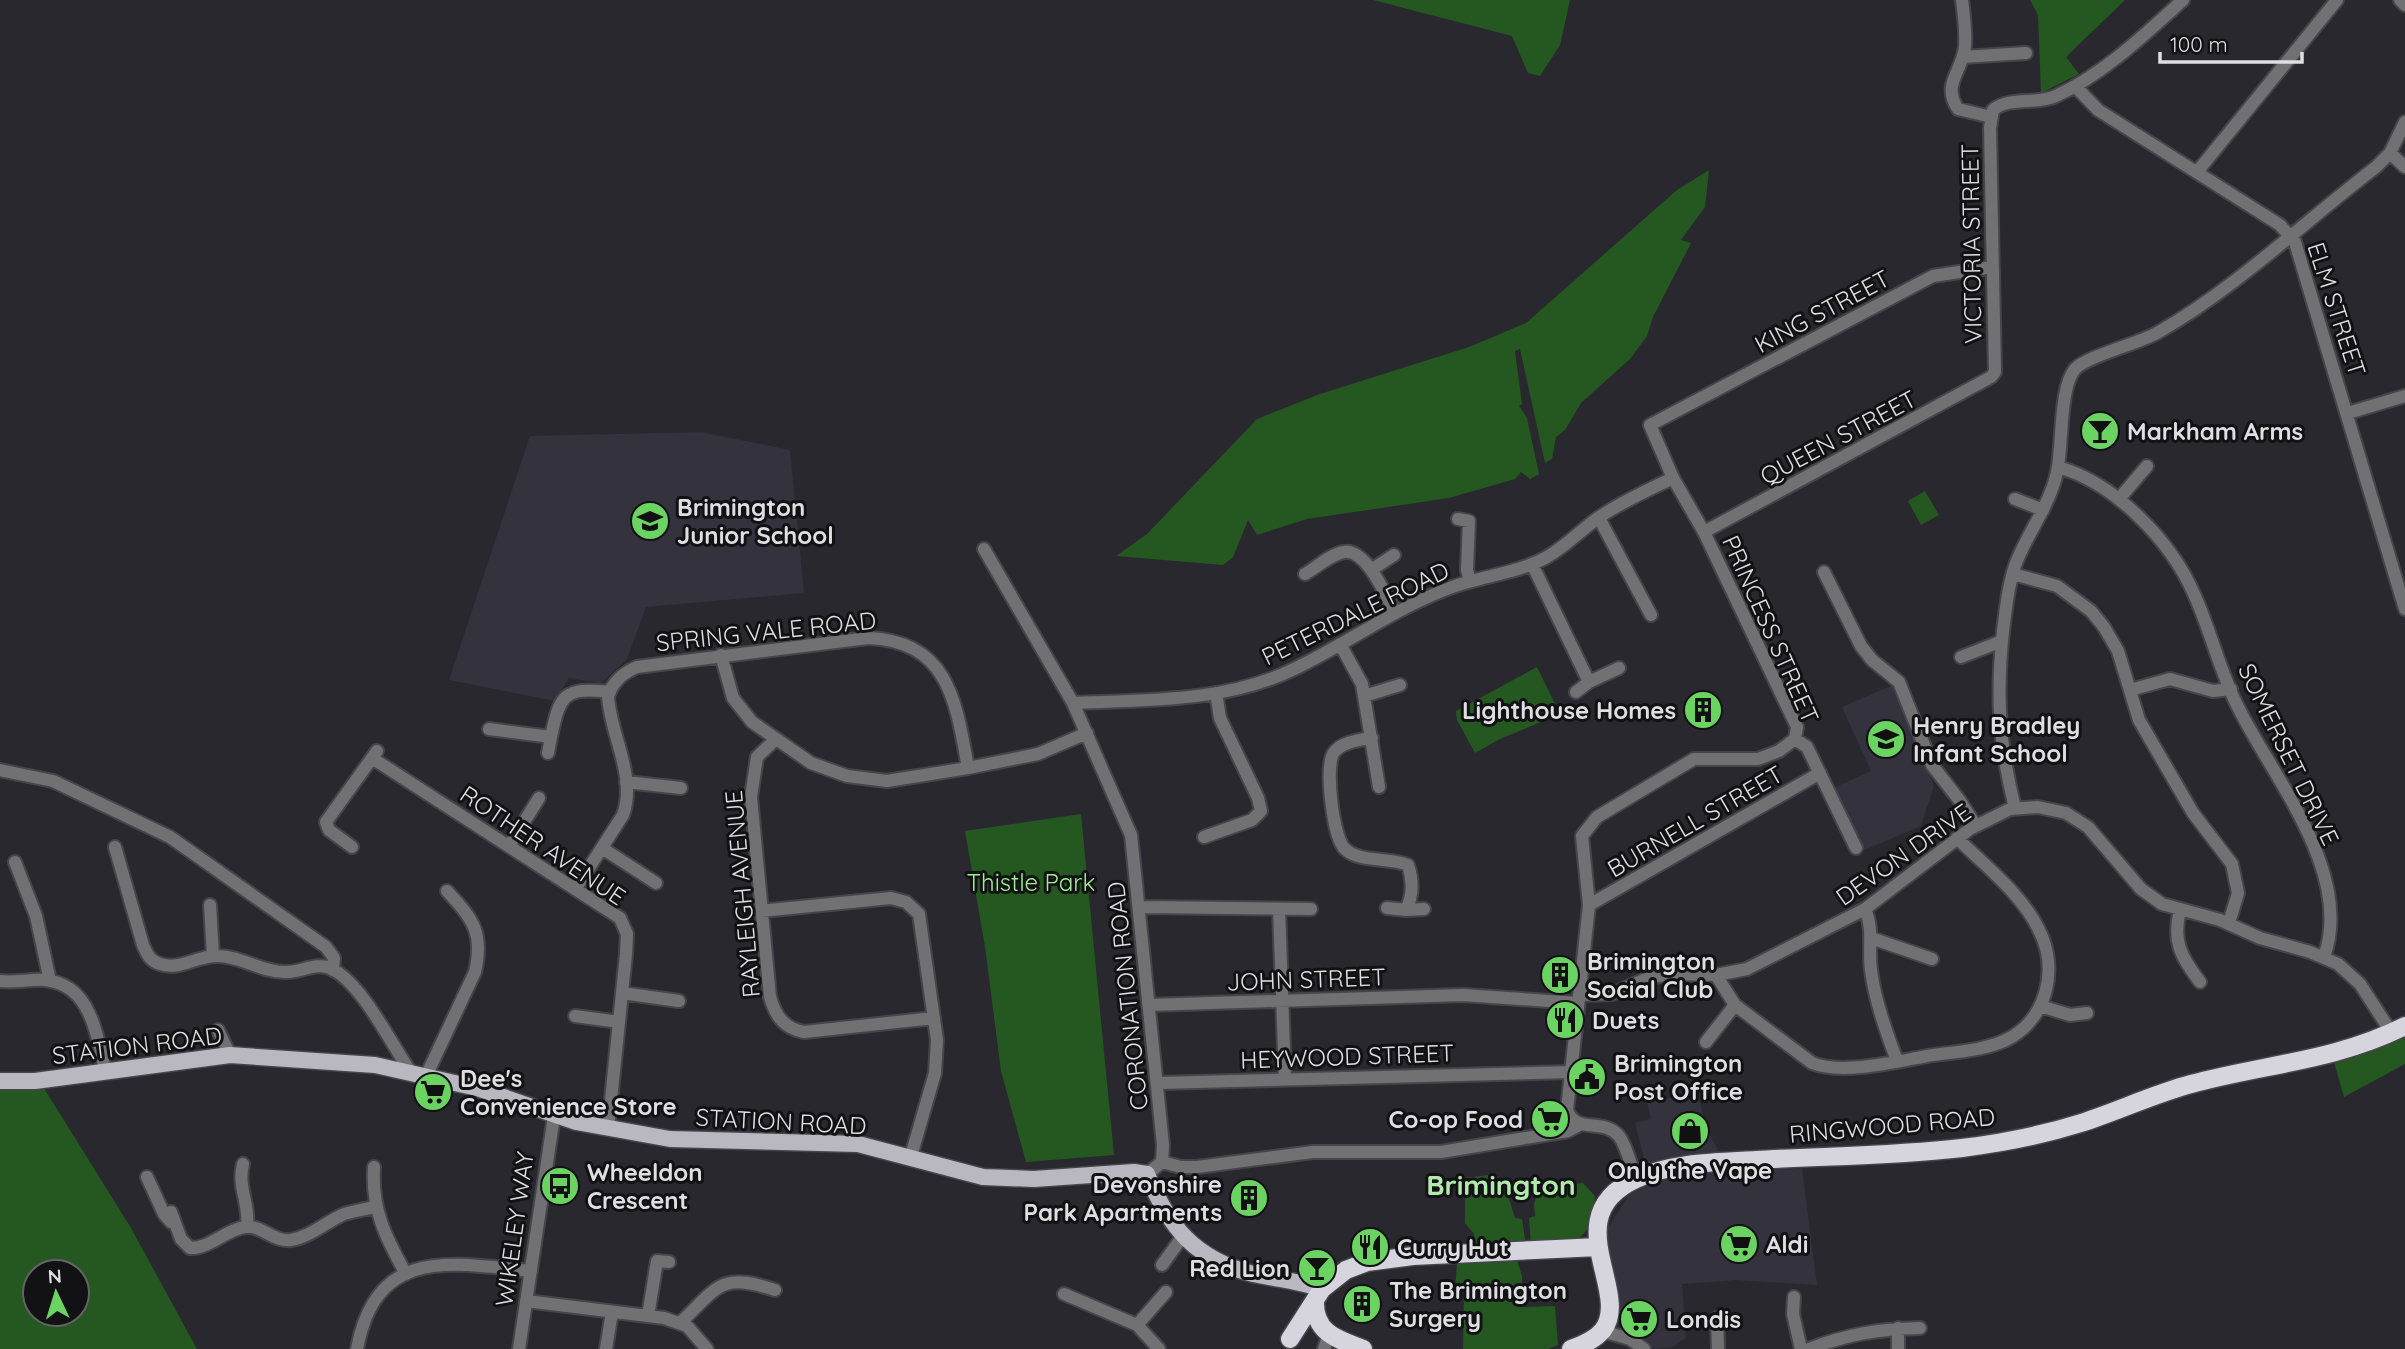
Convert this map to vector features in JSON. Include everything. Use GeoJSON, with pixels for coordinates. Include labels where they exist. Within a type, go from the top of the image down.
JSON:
{"type":"FeatureCollection","features":[{"type":"Feature","properties":{"kind":"highway","name":"RINGWOOD ROAD"},"geometry":{"type":"LineString","coordinates":[[1566,1250],[1598,1221],[1614,1194],[1636,1179],[1711,1162],[1948,1149],[2016,1139],[2079,1124],[2191,1084],[2336,1054],[2398,1029]]}},
{"type":"Feature","properties":{"kind":"highway"},"geometry":{"type":"LineString","coordinates":[[1571,1349],[1602,1331],[1609,1307],[1598,1247],[1598,1221]]}},
{"type":"Feature","properties":{"kind":"highway"},"geometry":{"type":"LineString","coordinates":[[1284,1344],[1319,1295],[1346,1270],[1371,1261],[1413,1255],[1598,1247]]}},
{"type":"Feature","properties":{"kind":"highway"},"geometry":{"type":"LineString","coordinates":[[1319,1295],[1317,1321],[1325,1338]]}},
{"type":"Feature","properties":{"kind":"highway"},"geometry":{"type":"LineString","coordinates":[[1284,1344],[1308,1331],[1363,1349]]}},
{"type":"Feature","properties":{"kind":"main road","name":"STATION ROAD"},"geometry":{"type":"LineString","coordinates":[[0,1081],[34,1081],[106,1073],[177,1060],[230,1055],[374,1065],[426,1074],[477,1088],[554,1116],[608,1129],[670,1139],[858,1144],[984,1177],[1034,1179],[1134,1172],[1147,1174]]}},
{"type":"Feature","properties":{"kind":"main road"},"geometry":{"type":"LineString","coordinates":[[1147,1174],[1167,1218],[1183,1236],[1227,1265],[1319,1295]]}},
{"type":"Feature","properties":{"kind":"street"},"geometry":{"type":"LineString","coordinates":[[1962,0],[1965,47],[1951,83],[1954,102],[1967,114],[1992,114],[2003,104],[2042,101],[2075,86],[2128,49],[2183,0]]}},
{"type":"Feature","properties":{"kind":"street"},"geometry":{"type":"LineString","coordinates":[[2197,172],[2337,0]]}},
{"type":"Feature","properties":{"kind":"street"},"geometry":{"type":"LineString","coordinates":[[2400,0],[2405,5]]}},
{"type":"Feature","properties":{"kind":"street"},"geometry":{"type":"LineString","coordinates":[[1962,57],[2026,53]]}},
{"type":"Feature","properties":{"kind":"street","name":"ELM STREET"},"geometry":{"type":"LineString","coordinates":[[2075,86],[2098,110],[2290,234],[2305,267],[2405,609]]}},
{"type":"Feature","properties":{"kind":"street","name":"VICTORIA STREET"},"geometry":{"type":"LineString","coordinates":[[1991,377],[1995,372],[1992,114]]}},
{"type":"Feature","properties":{"kind":"street"},"geometry":{"type":"LineString","coordinates":[[2015,808],[1999,735],[1997,707],[2007,594],[2013,574],[2043,510],[2058,467],[2066,394],[2073,371],[2093,358],[2133,345],[2195,310],[2390,153],[2405,122]]}},
{"type":"Feature","properties":{"kind":"street"},"geometry":{"type":"LineString","coordinates":[[2390,153],[2405,167]]}},
{"type":"Feature","properties":{"kind":"street","name":"KING STREET"},"geometry":{"type":"LineString","coordinates":[[1650,425],[1933,276],[1993,267]]}},
{"type":"Feature","properties":{"kind":"street","name":"QUEEN STREET"},"geometry":{"type":"LineString","coordinates":[[1704,532],[1991,377]]}},
{"type":"Feature","properties":{"kind":"street"},"geometry":{"type":"LineString","coordinates":[[2348,413],[2405,396]]}},
{"type":"Feature","properties":{"kind":"street","name":"PRINCESS STREET"},"geometry":{"type":"LineString","coordinates":[[1650,425],[1673,478],[1704,532],[1797,727],[1796,739],[1807,747],[1856,848]]}},
{"type":"Feature","properties":{"kind":"street"},"geometry":{"type":"LineString","coordinates":[[2119,499],[2147,466]]}},
{"type":"Feature","properties":{"kind":"street","name":"SOMERSET DRIVE"},"geometry":{"type":"LineString","coordinates":[[2058,467],[2086,478],[2119,499],[2162,545],[2193,591],[2237,706],[2301,818],[2323,874],[2333,915],[2324,957]]}},
{"type":"Feature","properties":{"kind":"street","name":"PETERDALE ROAD"},"geometry":{"type":"LineString","coordinates":[[1073,703],[1164,700],[1216,693],[1250,686],[1291,671],[1395,612],[1470,581],[1532,565],[1549,556],[1599,517],[1673,478]]}},
{"type":"Feature","properties":{"kind":"street"},"geometry":{"type":"LineString","coordinates":[[2015,499],[2043,510]]}},
{"type":"Feature","properties":{"kind":"street"},"geometry":{"type":"LineString","coordinates":[[1599,517],[1651,615]]}},
{"type":"Feature","properties":{"kind":"street"},"geometry":{"type":"LineString","coordinates":[[1458,519],[1469,521],[1467,570],[1470,581]]}},
{"type":"Feature","properties":{"kind":"street","name":"CORONATION ROAD"},"geometry":{"type":"LineString","coordinates":[[984,548],[1073,703],[1131,835],[1159,1083],[1162,1162]]}},
{"type":"Feature","properties":{"kind":"street"},"geometry":{"type":"LineString","coordinates":[[1306,574],[1341,552],[1352,551],[1363,558],[1395,612]]}},
{"type":"Feature","properties":{"kind":"street"},"geometry":{"type":"LineString","coordinates":[[1371,570],[1394,555]]}},
{"type":"Feature","properties":{"kind":"street"},"geometry":{"type":"LineString","coordinates":[[1532,565],[1589,682]]}},
{"type":"Feature","properties":{"kind":"street"},"geometry":{"type":"LineString","coordinates":[[1824,572],[1861,646],[1872,660],[1899,682],[1932,765],[1976,826]]}},
{"type":"Feature","properties":{"kind":"street"},"geometry":{"type":"LineString","coordinates":[[2013,574],[2057,586],[2091,611],[2118,651],[2139,720],[2193,813],[2232,864],[2238,893],[2229,923]]}},
{"type":"Feature","properties":{"kind":"street","name":"SPRING VALE ROAD"},"geometry":{"type":"LineString","coordinates":[[612,687],[624,673],[637,667],[867,638],[890,639],[912,646],[928,658],[951,691],[968,768]]}},
{"type":"Feature","properties":{"kind":"street"},"geometry":{"type":"LineString","coordinates":[[1961,657],[2002,641]]}},
{"type":"Feature","properties":{"kind":"street"},"geometry":{"type":"LineString","coordinates":[[1340,644],[1362,684],[1379,787]]}},
{"type":"Feature","properties":{"kind":"street"},"geometry":{"type":"LineString","coordinates":[[721,655],[733,698],[752,722],[811,763],[847,776],[887,781],[968,768],[1038,754],[1087,733]]}},
{"type":"Feature","properties":{"kind":"street"},"geometry":{"type":"LineString","coordinates":[[1576,692],[1589,682],[1619,668]]}},
{"type":"Feature","properties":{"kind":"street"},"geometry":{"type":"LineString","coordinates":[[2130,690],[2170,679],[2213,691],[2231,689]]}},
{"type":"Feature","properties":{"kind":"street"},"geometry":{"type":"LineString","coordinates":[[1364,696],[1400,685]]}},
{"type":"Feature","properties":{"kind":"street"},"geometry":{"type":"LineString","coordinates":[[548,753],[558,706],[567,694],[581,689],[612,687],[609,707],[626,782],[627,803],[623,815],[576,888]]}},
{"type":"Feature","properties":{"kind":"street"},"geometry":{"type":"LineString","coordinates":[[1204,836],[1252,820],[1261,811],[1258,798],[1220,718],[1216,693]]}},
{"type":"Feature","properties":{"kind":"street"},"geometry":{"type":"LineString","coordinates":[[489,729],[551,737]]}},
{"type":"Feature","properties":{"kind":"street"},"geometry":{"type":"LineString","coordinates":[[1372,738],[1346,743],[1334,752],[1329,770],[1338,839],[1347,851],[1360,856],[1408,865],[1411,875],[1411,900],[1406,910]]}},
{"type":"Feature","properties":{"kind":"street","name":"RAYLEIGH AVENUE"},"geometry":{"type":"LineString","coordinates":[[776,739],[757,757],[752,776],[751,797],[769,997],[782,1022],[790,1029],[804,1032],[934,1018]]}},
{"type":"Feature","properties":{"kind":"street"},"geometry":{"type":"LineString","coordinates":[[1579,1125],[1569,1117],[1567,1110],[1590,905],[1582,836],[1598,817],[1694,759],[1758,759],[1779,751],[1796,739]]}},
{"type":"Feature","properties":{"kind":"street","name":"ROTHER AVENUE"},"geometry":{"type":"LineString","coordinates":[[352,847],[329,830],[326,822],[374,755],[620,918],[627,934],[608,1129]]}},
{"type":"Feature","properties":{"kind":"street"},"geometry":{"type":"LineString","coordinates":[[0,770],[53,781],[170,837],[326,947],[334,958],[331,968]]}},
{"type":"Feature","properties":{"kind":"street","name":"BURNELL STREET"},"geometry":{"type":"LineString","coordinates":[[1590,905],[1821,773]]}},
{"type":"Feature","properties":{"kind":"street"},"geometry":{"type":"LineString","coordinates":[[626,782],[681,789]]}},
{"type":"Feature","properties":{"kind":"street"},"geometry":{"type":"LineString","coordinates":[[509,846],[539,798]]}},
{"type":"Feature","properties":{"kind":"street","name":"DEVON DRIVE"},"geometry":{"type":"LineString","coordinates":[[1579,999],[1612,994],[1646,979],[1670,974],[1716,975],[1748,969],[1865,909],[1976,826],[2015,808],[2038,807],[2066,813],[2088,827],[2141,889],[2162,904],[2229,923],[2260,938],[2324,957],[2360,984],[2398,1029]]}},
{"type":"Feature","properties":{"kind":"street"},"geometry":{"type":"LineString","coordinates":[[1716,975],[1735,1006],[1812,1063],[1825,1068],[1897,1061],[2005,1040],[2027,1025],[2040,1006],[2048,988],[2049,969],[2040,931],[2019,901],[1958,838]]}},
{"type":"Feature","properties":{"kind":"street"},"geometry":{"type":"LineString","coordinates":[[115,847],[143,945],[150,958],[160,964],[175,966],[213,956],[231,958],[276,972],[295,972],[312,966],[331,968],[347,978],[410,1071]]}},
{"type":"Feature","properties":{"kind":"street"},"geometry":{"type":"LineString","coordinates":[[602,848],[656,883]]}},
{"type":"Feature","properties":{"kind":"street"},"geometry":{"type":"LineString","coordinates":[[15,862],[36,916],[50,981]]}},
{"type":"Feature","properties":{"kind":"street"},"geometry":{"type":"LineString","coordinates":[[426,1074],[475,972],[478,957],[475,928],[470,915],[447,891]]}},
{"type":"Feature","properties":{"kind":"street"},"geometry":{"type":"LineString","coordinates":[[761,911],[872,898],[906,902],[919,914],[937,1040],[935,1073],[911,1156]]}},
{"type":"Feature","properties":{"kind":"street"},"geometry":{"type":"LineString","coordinates":[[210,905],[213,956]]}},
{"type":"Feature","properties":{"kind":"street"},"geometry":{"type":"LineString","coordinates":[[1141,907],[1311,909]]}},
{"type":"Feature","properties":{"kind":"street"},"geometry":{"type":"LineString","coordinates":[[1387,908],[1424,909]]}},
{"type":"Feature","properties":{"kind":"street"},"geometry":{"type":"LineString","coordinates":[[1279,909],[1285,1079]]}},
{"type":"Feature","properties":{"kind":"street"},"geometry":{"type":"LineString","coordinates":[[1865,909],[1871,938],[1870,966],[1875,996],[1897,1061]]}},
{"type":"Feature","properties":{"kind":"street"},"geometry":{"type":"LineString","coordinates":[[2180,910],[2175,929],[2179,951],[2200,982]]}},
{"type":"Feature","properties":{"kind":"street"},"geometry":{"type":"LineString","coordinates":[[1871,938],[1932,959]]}},
{"type":"Feature","properties":{"kind":"street"},"geometry":{"type":"LineString","coordinates":[[0,981],[50,981],[74,990],[85,1002],[106,1073]]}},
{"type":"Feature","properties":{"kind":"street"},"geometry":{"type":"LineString","coordinates":[[622,993],[679,1001]]}},
{"type":"Feature","properties":{"kind":"street","name":"JOHN STREET"},"geometry":{"type":"LineString","coordinates":[[1149,1005],[1464,995],[1579,999]]}},
{"type":"Feature","properties":{"kind":"street"},"geometry":{"type":"LineString","coordinates":[[1706,1042],[1735,1006]]}},
{"type":"Feature","properties":{"kind":"street"},"geometry":{"type":"LineString","coordinates":[[2040,1006],[2070,1015],[2087,1013]]}},
{"type":"Feature","properties":{"kind":"street"},"geometry":{"type":"LineString","coordinates":[[575,1016],[619,1022]]}},
{"type":"Feature","properties":{"kind":"street"},"geometry":{"type":"LineString","coordinates":[[218,1030],[230,1055]]}},
{"type":"Feature","properties":{"kind":"street","name":"HEYWOOD STREET"},"geometry":{"type":"LineString","coordinates":[[1159,1083],[1570,1072]]}},
{"type":"Feature","properties":{"kind":"street","name":"WIKELEY WAY"},"geometry":{"type":"LineString","coordinates":[[519,1349],[554,1116]]}},
{"type":"Feature","properties":{"kind":"street"},"geometry":{"type":"LineString","coordinates":[[1147,1174],[1162,1162],[1197,1167],[1288,1156],[1385,1150],[1424,1153],[1475,1148],[1520,1137],[1568,1131],[1579,1125],[1600,1125],[1620,1137],[1636,1179]]}},
{"type":"Feature","properties":{"kind":"street"},"geometry":{"type":"LineString","coordinates":[[243,1164],[239,1180],[248,1207],[247,1227]]}},
{"type":"Feature","properties":{"kind":"street"},"geometry":{"type":"LineString","coordinates":[[374,1167],[375,1207],[388,1242],[406,1274]]}},
{"type":"Feature","properties":{"kind":"street"},"geometry":{"type":"LineString","coordinates":[[147,1177],[164,1214],[173,1219],[185,1244],[197,1248],[228,1232],[247,1227],[276,1239],[289,1240],[304,1236],[344,1214],[375,1207]]}},
{"type":"Feature","properties":{"kind":"street"},"geometry":{"type":"LineString","coordinates":[[1161,1265],[1183,1236]]}},
{"type":"Feature","properties":{"kind":"street"},"geometry":{"type":"LineString","coordinates":[[648,1316],[657,1261],[669,1262]]}},
{"type":"Feature","properties":{"kind":"street"},"geometry":{"type":"LineString","coordinates":[[357,1349],[364,1320],[377,1296],[406,1274],[439,1263],[531,1271]]}},
{"type":"Feature","properties":{"kind":"street"},"geometry":{"type":"LineString","coordinates":[[680,1323],[717,1288],[728,1283],[743,1280],[775,1290]]}},
{"type":"Feature","properties":{"kind":"street"},"geometry":{"type":"LineString","coordinates":[[1138,1325],[1166,1292]]}},
{"type":"Feature","properties":{"kind":"street"},"geometry":{"type":"LineString","coordinates":[[1064,1294],[1138,1325],[1159,1349]]}},
{"type":"Feature","properties":{"kind":"street"},"geometry":{"type":"LineString","coordinates":[[1794,1297],[1793,1314],[1801,1349]]}},
{"type":"Feature","properties":{"kind":"street"},"geometry":{"type":"LineString","coordinates":[[526,1301],[648,1316],[680,1323],[687,1325],[707,1349]]}},
{"type":"Feature","properties":{"kind":"street"},"geometry":{"type":"LineString","coordinates":[[606,1349],[612,1312]]}},
{"type":"Feature","properties":{"kind":"street"},"geometry":{"type":"LineString","coordinates":[[1717,1318],[1718,1349]]}},
{"type":"Feature","properties":{"kind":"street"},"geometry":{"type":"LineString","coordinates":[[1898,1328],[1898,1349]]}},
{"type":"Feature","properties":{"kind":"street"},"geometry":{"type":"LineString","coordinates":[[1809,1349],[1843,1336],[1898,1328],[1920,1328]]}},
{"type":"Feature","properties":{"kind":"street"},"geometry":{"type":"LineString","coordinates":[[1602,1331],[1630,1339],[1644,1349]]}},
{"type":"Feature","properties":{"kind":"shaded area","name":"Brimington Junior School"},"geometry":{"type":"Polygon","coordinates":[[[701,432],[790,450],[804,593],[646,607],[627,659],[601,683],[569,678],[555,701],[449,680],[530,436],[701,432]]]}},
{"type":"Feature","properties":{"kind":"shaded area","name":"Henry Bradley Infant School"},"geometry":{"type":"Polygon","coordinates":[[[1893,685],[1934,786],[1921,826],[1862,851],[1833,788],[1871,771],[1842,707],[1893,685]]]}},
{"type":"Feature","properties":{"kind":"shaded area"},"geometry":{"type":"Polygon","coordinates":[[[1697,1093],[1708,1131],[1719,1152],[1646,1166],[1635,1123],[1651,1119],[1647,1102],[1697,1093]]]}},
{"type":"Feature","properties":{"kind":"shaded area"},"geometry":{"type":"Polygon","coordinates":[[[1802,1169],[1817,1285],[1736,1280],[1682,1284],[1686,1338],[1672,1347],[1655,1349],[1628,1327],[1620,1317],[1608,1253],[1608,1228],[1629,1195],[1648,1184],[1705,1171],[1802,1169]]]}},
{"type":"Feature","properties":{"kind":"green space"},"geometry":{"type":"Polygon","coordinates":[[[1373,0],[1570,0],[1560,45],[1540,76],[1528,73],[1512,36],[1373,0]]]}},
{"type":"Feature","properties":{"kind":"green space"},"geometry":{"type":"Polygon","coordinates":[[[2030,0],[2125,0],[2066,57],[2079,74],[2041,93],[2038,15],[2030,0]]]}},
{"type":"Feature","properties":{"kind":"green space"},"geometry":{"type":"Polygon","coordinates":[[[1709,170],[1705,207],[1681,240],[1691,243],[1653,317],[1647,336],[1630,359],[1581,403],[1565,430],[1556,437],[1552,459],[1545,463],[1520,349],[1515,351],[1522,404],[1519,406],[1527,418],[1539,474],[1530,479],[1521,472],[1515,479],[1449,498],[1307,519],[1257,535],[1248,520],[1233,557],[1223,565],[1116,556],[1147,534],[1257,419],[1320,394],[1469,347],[1526,323],[1677,190],[1709,170]]]}},
{"type":"Feature","properties":{"kind":"green space"},"geometry":{"type":"Polygon","coordinates":[[[1925,491],[1939,515],[1921,525],[1908,501],[1925,491]]]}},
{"type":"Feature","properties":{"kind":"green space"},"geometry":{"type":"Polygon","coordinates":[[[1537,667],[1557,708],[1555,711],[1548,713],[1548,719],[1500,739],[1475,753],[1457,720],[1456,711],[1537,667]]]}},
{"type":"Feature","properties":{"kind":"green space","name":"Thistle Park"},"geometry":{"type":"Polygon","coordinates":[[[1081,814],[1114,1155],[1026,1162],[1001,1071],[985,947],[965,831],[1081,814]]]}},
{"type":"Feature","properties":{"kind":"green space"},"geometry":{"type":"Polygon","coordinates":[[[2405,1034],[2405,1064],[2344,1097],[2334,1062],[2389,1043],[2405,1034]]]}},
{"type":"Feature","properties":{"kind":"green space"},"geometry":{"type":"Polygon","coordinates":[[[42,1085],[131,1228],[197,1349],[0,1349],[0,1087],[42,1085]]]}},
{"type":"Feature","properties":{"kind":"green space"},"geometry":{"type":"Polygon","coordinates":[[[1496,1174],[1506,1189],[1515,1218],[1522,1219],[1526,1246],[1476,1247],[1474,1234],[1465,1223],[1465,1178],[1496,1174]]]}},
{"type":"Feature","properties":{"kind":"green space"},"geometry":{"type":"Polygon","coordinates":[[[1583,1183],[1595,1196],[1593,1212],[1584,1233],[1569,1243],[1531,1246],[1529,1218],[1535,1216],[1534,1204],[1539,1188],[1583,1183]]]}},
{"type":"Feature","properties":{"kind":"green space"},"geometry":{"type":"Polygon","coordinates":[[[1517,1260],[1522,1276],[1522,1307],[1555,1306],[1558,1345],[1548,1349],[1463,1349],[1464,1289],[1455,1288],[1457,1264],[1517,1260]]]}},
{"type":"Feature","properties":{"kind":"place","name":"Markham Arms"},"geometry":{"type":"Point","coordinates":[2100,431]}},
{"type":"Feature","properties":{"kind":"place","name":"Brimington Junior School"},"geometry":{"type":"Point","coordinates":[650,521]}},
{"type":"Feature","properties":{"kind":"place","name":"Lighthouse Homes"},"geometry":{"type":"Point","coordinates":[1703,710]}},
{"type":"Feature","properties":{"kind":"place","name":"Henry Bradley Infant School"},"geometry":{"type":"Point","coordinates":[1886,739]}},
{"type":"Feature","properties":{"kind":"place","name":"Brimington Social Club"},"geometry":{"type":"Point","coordinates":[1560,975]}},
{"type":"Feature","properties":{"kind":"place","name":"Duets"},"geometry":{"type":"Point","coordinates":[1565,1020]}},
{"type":"Feature","properties":{"kind":"place","name":"Brimington Post Office"},"geometry":{"type":"Point","coordinates":[1587,1077]}},
{"type":"Feature","properties":{"kind":"place","name":"Dee's Convenience Store"},"geometry":{"type":"Point","coordinates":[433,1092]}},
{"type":"Feature","properties":{"kind":"place","name":"Co-op Food"},"geometry":{"type":"Point","coordinates":[1550,1119]}},
{"type":"Feature","properties":{"kind":"place","name":"Only the Vape"},"geometry":{"type":"Point","coordinates":[1690,1131]}},
{"type":"Feature","properties":{"kind":"place","name":"Wheeldon Crescent"},"geometry":{"type":"Point","coordinates":[560,1186]}},
{"type":"Feature","properties":{"kind":"place","name":"Devonshire Park Apartments"},"geometry":{"type":"Point","coordinates":[1249,1198]}},
{"type":"Feature","properties":{"kind":"place","name":"Aldi"},"geometry":{"type":"Point","coordinates":[1739,1244]}},
{"type":"Feature","properties":{"kind":"place","name":"Curry Hut"},"geometry":{"type":"Point","coordinates":[1370,1247]}},
{"type":"Feature","properties":{"kind":"place","name":"Red Lion"},"geometry":{"type":"Point","coordinates":[1317,1268]}},
{"type":"Feature","properties":{"kind":"place","name":"The Brimington Surgery"},"geometry":{"type":"Point","coordinates":[1362,1304]}},
{"type":"Feature","properties":{"kind":"place","name":"Londis"},"geometry":{"type":"Point","coordinates":[1639,1319]}},
{"type":"Feature","properties":{"kind":"district","name":"Brimington"},"geometry":{"type":"Point","coordinates":[1501,1184]}}]}
